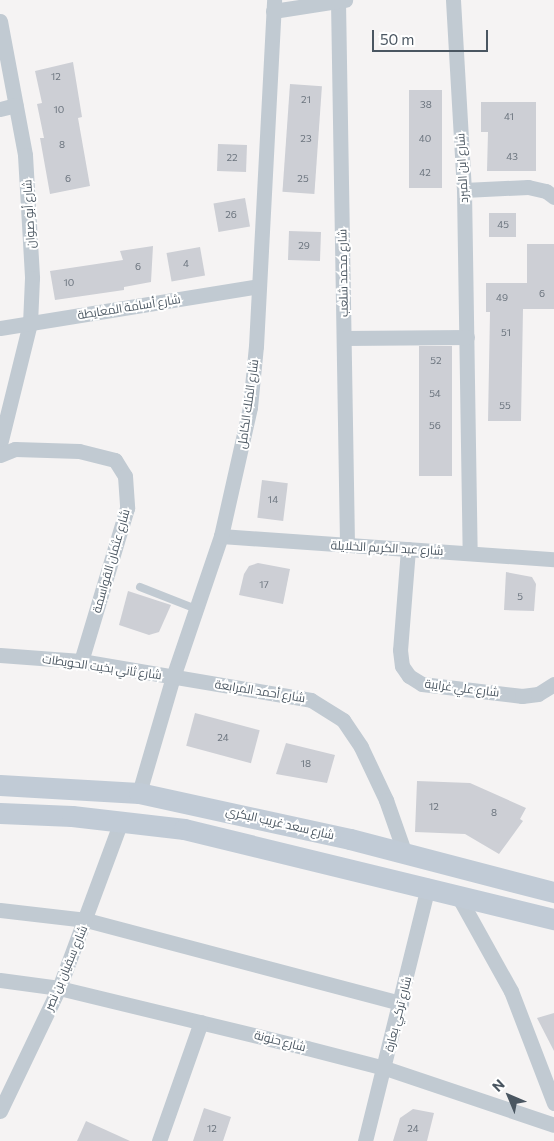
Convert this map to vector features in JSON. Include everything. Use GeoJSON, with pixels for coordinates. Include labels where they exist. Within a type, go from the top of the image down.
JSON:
{"type":"FeatureCollection","features":[{"type":"Feature","properties":{"kind":"street"},"geometry":{"type":"LineString","coordinates":[[273,6],[341,0]]}},
{"type":"Feature","properties":{"kind":"street","name":"شارع محمد شلعب"},"geometry":{"type":"LineString","coordinates":[[341,0],[347,545]]}},
{"type":"Feature","properties":{"kind":"street","name":"شارع ابن المبرد"},"geometry":{"type":"LineString","coordinates":[[453,0],[464,190],[470,553]]}},
{"type":"Feature","properties":{"kind":"street","name":"شارع الملك الكامل"},"geometry":{"type":"LineString","coordinates":[[139,792],[173,677],[221,536],[250,407],[259,286],[273,6]]}},
{"type":"Feature","properties":{"kind":"street","name":"شارع أبو صوان"},"geometry":{"type":"LineString","coordinates":[[0,22],[16,105],[30,214],[30,323],[0,444]]}},
{"type":"Feature","properties":{"kind":"street"},"geometry":{"type":"LineString","coordinates":[[0,109],[16,105]]}},
{"type":"Feature","properties":{"kind":"street"},"geometry":{"type":"LineString","coordinates":[[464,190],[528,186],[546,191],[554,197]]}},
{"type":"Feature","properties":{"kind":"street","name":"شارع أسامة المعايطة"},"geometry":{"type":"LineString","coordinates":[[0,328],[259,286]]}},
{"type":"Feature","properties":{"kind":"street"},"geometry":{"type":"LineString","coordinates":[[344,338],[467,337]]}},
{"type":"Feature","properties":{"kind":"street","name":"شارع عثمان القواسمة"},"geometry":{"type":"LineString","coordinates":[[0,455],[14,450],[79,450],[114,460],[125,476],[127,508],[81,662]]}},
{"type":"Feature","properties":{"kind":"street","name":"شارع عبد الكريم الخلايلة"},"geometry":{"type":"LineString","coordinates":[[221,536],[554,559]]}},
{"type":"Feature","properties":{"kind":"street","name":"شارع علي غرايبة"},"geometry":{"type":"LineString","coordinates":[[408,549],[400,650],[402,666],[409,676],[422,684],[522,696],[538,694],[554,684]]}},
{"type":"Feature","properties":{"kind":"street","name":"شارع ثاني بخيت الحويطات"},"geometry":{"type":"LineString","coordinates":[[0,655],[81,662],[173,677]]}},
{"type":"Feature","properties":{"kind":"street","name":"شارع أحمد المرابعة"},"geometry":{"type":"LineString","coordinates":[[173,677],[311,700],[329,709],[343,720],[361,747],[386,800],[405,854]]}},
{"type":"Feature","properties":{"kind":"street","name":"شارع سعد غريب البكري"},"geometry":{"type":"LineString","coordinates":[[0,785],[139,792],[341,837],[554,892]]}},
{"type":"Feature","properties":{"kind":"street"},"geometry":{"type":"LineString","coordinates":[[0,813],[121,821],[232,840],[428,886],[554,919]]}},
{"type":"Feature","properties":{"kind":"street","name":"شارع سفيان بن نصر"},"geometry":{"type":"LineString","coordinates":[[0,1111],[59,988],[86,920],[121,821]]}},
{"type":"Feature","properties":{"kind":"street","name":"شارع تركي بعارة"},"geometry":{"type":"LineString","coordinates":[[365,1141],[385,1068],[428,886]]}},
{"type":"Feature","properties":{"kind":"street"},"geometry":{"type":"LineString","coordinates":[[457,894],[511,991],[554,1103]]}},
{"type":"Feature","properties":{"kind":"street"},"geometry":{"type":"LineString","coordinates":[[0,910],[86,920],[401,1003]]}},
{"type":"Feature","properties":{"kind":"street","name":"شارع حنونة"},"geometry":{"type":"LineString","coordinates":[[0,980],[59,988],[385,1068],[554,1125]]}},
{"type":"Feature","properties":{"kind":"street"},"geometry":{"type":"LineString","coordinates":[[159,1141],[201,1022]]}},
{"type":"Feature","properties":{"kind":"lane"},"geometry":{"type":"LineString","coordinates":[[140,587],[196,609]]}},
{"type":"Feature","properties":{"kind":"building"},"geometry":{"type":"Polygon","coordinates":[[[73,62],[82,117],[78,118],[90,186],[50,194],[40,138],[44,138],[37,104],[42,103],[35,71],[73,62]]]}},
{"type":"Feature","properties":{"kind":"building"},"geometry":{"type":"Polygon","coordinates":[[[290,84],[322,86],[314,194],[282,192],[290,84]]]}},
{"type":"Feature","properties":{"kind":"building"},"geometry":{"type":"Polygon","coordinates":[[[409,90],[442,90],[442,188],[409,188],[409,90]]]}},
{"type":"Feature","properties":{"kind":"building"},"geometry":{"type":"Polygon","coordinates":[[[481,102],[536,102],[536,171],[487,171],[488,132],[481,132],[481,102]]]}},
{"type":"Feature","properties":{"kind":"building"},"geometry":{"type":"Polygon","coordinates":[[[218,144],[247,145],[246,172],[217,171],[218,144]]]}},
{"type":"Feature","properties":{"kind":"building"},"geometry":{"type":"Polygon","coordinates":[[[245,198],[250,227],[219,232],[213,204],[245,198]]]}},
{"type":"Feature","properties":{"kind":"building"},"geometry":{"type":"Polygon","coordinates":[[[489,213],[516,213],[516,237],[489,237],[489,213]]]}},
{"type":"Feature","properties":{"kind":"building"},"geometry":{"type":"Polygon","coordinates":[[[289,231],[321,232],[320,261],[288,260],[289,231]]]}},
{"type":"Feature","properties":{"kind":"building"},"geometry":{"type":"Polygon","coordinates":[[[527,244],[554,244],[554,309],[523,309],[521,421],[488,421],[490,312],[486,312],[486,283],[527,283],[527,244]]]}},
{"type":"Feature","properties":{"kind":"building"},"geometry":{"type":"Polygon","coordinates":[[[153,246],[151,282],[124,287],[124,290],[55,300],[50,271],[123,260],[120,251],[153,246]]]}},
{"type":"Feature","properties":{"kind":"building"},"geometry":{"type":"Polygon","coordinates":[[[200,247],[205,276],[172,281],[167,253],[200,247]]]}},
{"type":"Feature","properties":{"kind":"building"},"geometry":{"type":"Polygon","coordinates":[[[419,346],[452,346],[452,476],[419,476],[419,346]]]}},
{"type":"Feature","properties":{"kind":"building"},"geometry":{"type":"Polygon","coordinates":[[[262,480],[288,483],[283,521],[257,518],[262,480]]]}},
{"type":"Feature","properties":{"kind":"building"},"geometry":{"type":"Polygon","coordinates":[[[258,563],[290,569],[283,604],[239,595],[244,574],[249,566],[258,563]]]}},
{"type":"Feature","properties":{"kind":"building"},"geometry":{"type":"Polygon","coordinates":[[[506,572],[532,577],[536,584],[534,611],[504,610],[506,572]]]}},
{"type":"Feature","properties":{"kind":"building"},"geometry":{"type":"Polygon","coordinates":[[[128,591],[171,605],[159,632],[149,635],[119,625],[128,591]]]}},
{"type":"Feature","properties":{"kind":"building"},"geometry":{"type":"Polygon","coordinates":[[[195,713],[260,730],[251,763],[186,746],[195,713]]]}},
{"type":"Feature","properties":{"kind":"building"},"geometry":{"type":"Polygon","coordinates":[[[286,743],[335,755],[327,783],[276,774],[286,743]]]}},
{"type":"Feature","properties":{"kind":"building"},"geometry":{"type":"Polygon","coordinates":[[[417,781],[470,783],[526,808],[520,819],[523,821],[499,854],[465,834],[415,832],[417,781]]]}},
{"type":"Feature","properties":{"kind":"building"},"geometry":{"type":"Polygon","coordinates":[[[554,1013],[554,1051],[537,1018],[554,1013]]]}},
{"type":"Feature","properties":{"kind":"building"},"geometry":{"type":"Polygon","coordinates":[[[204,1108],[231,1117],[223,1141],[193,1141],[204,1108]]]}},
{"type":"Feature","properties":{"kind":"building"},"geometry":{"type":"Polygon","coordinates":[[[413,1109],[434,1113],[427,1141],[393,1141],[400,1118],[413,1109]]]}},
{"type":"Feature","properties":{"kind":"building"},"geometry":{"type":"Polygon","coordinates":[[[86,1121],[130,1141],[77,1141],[86,1121]]]}}]}
